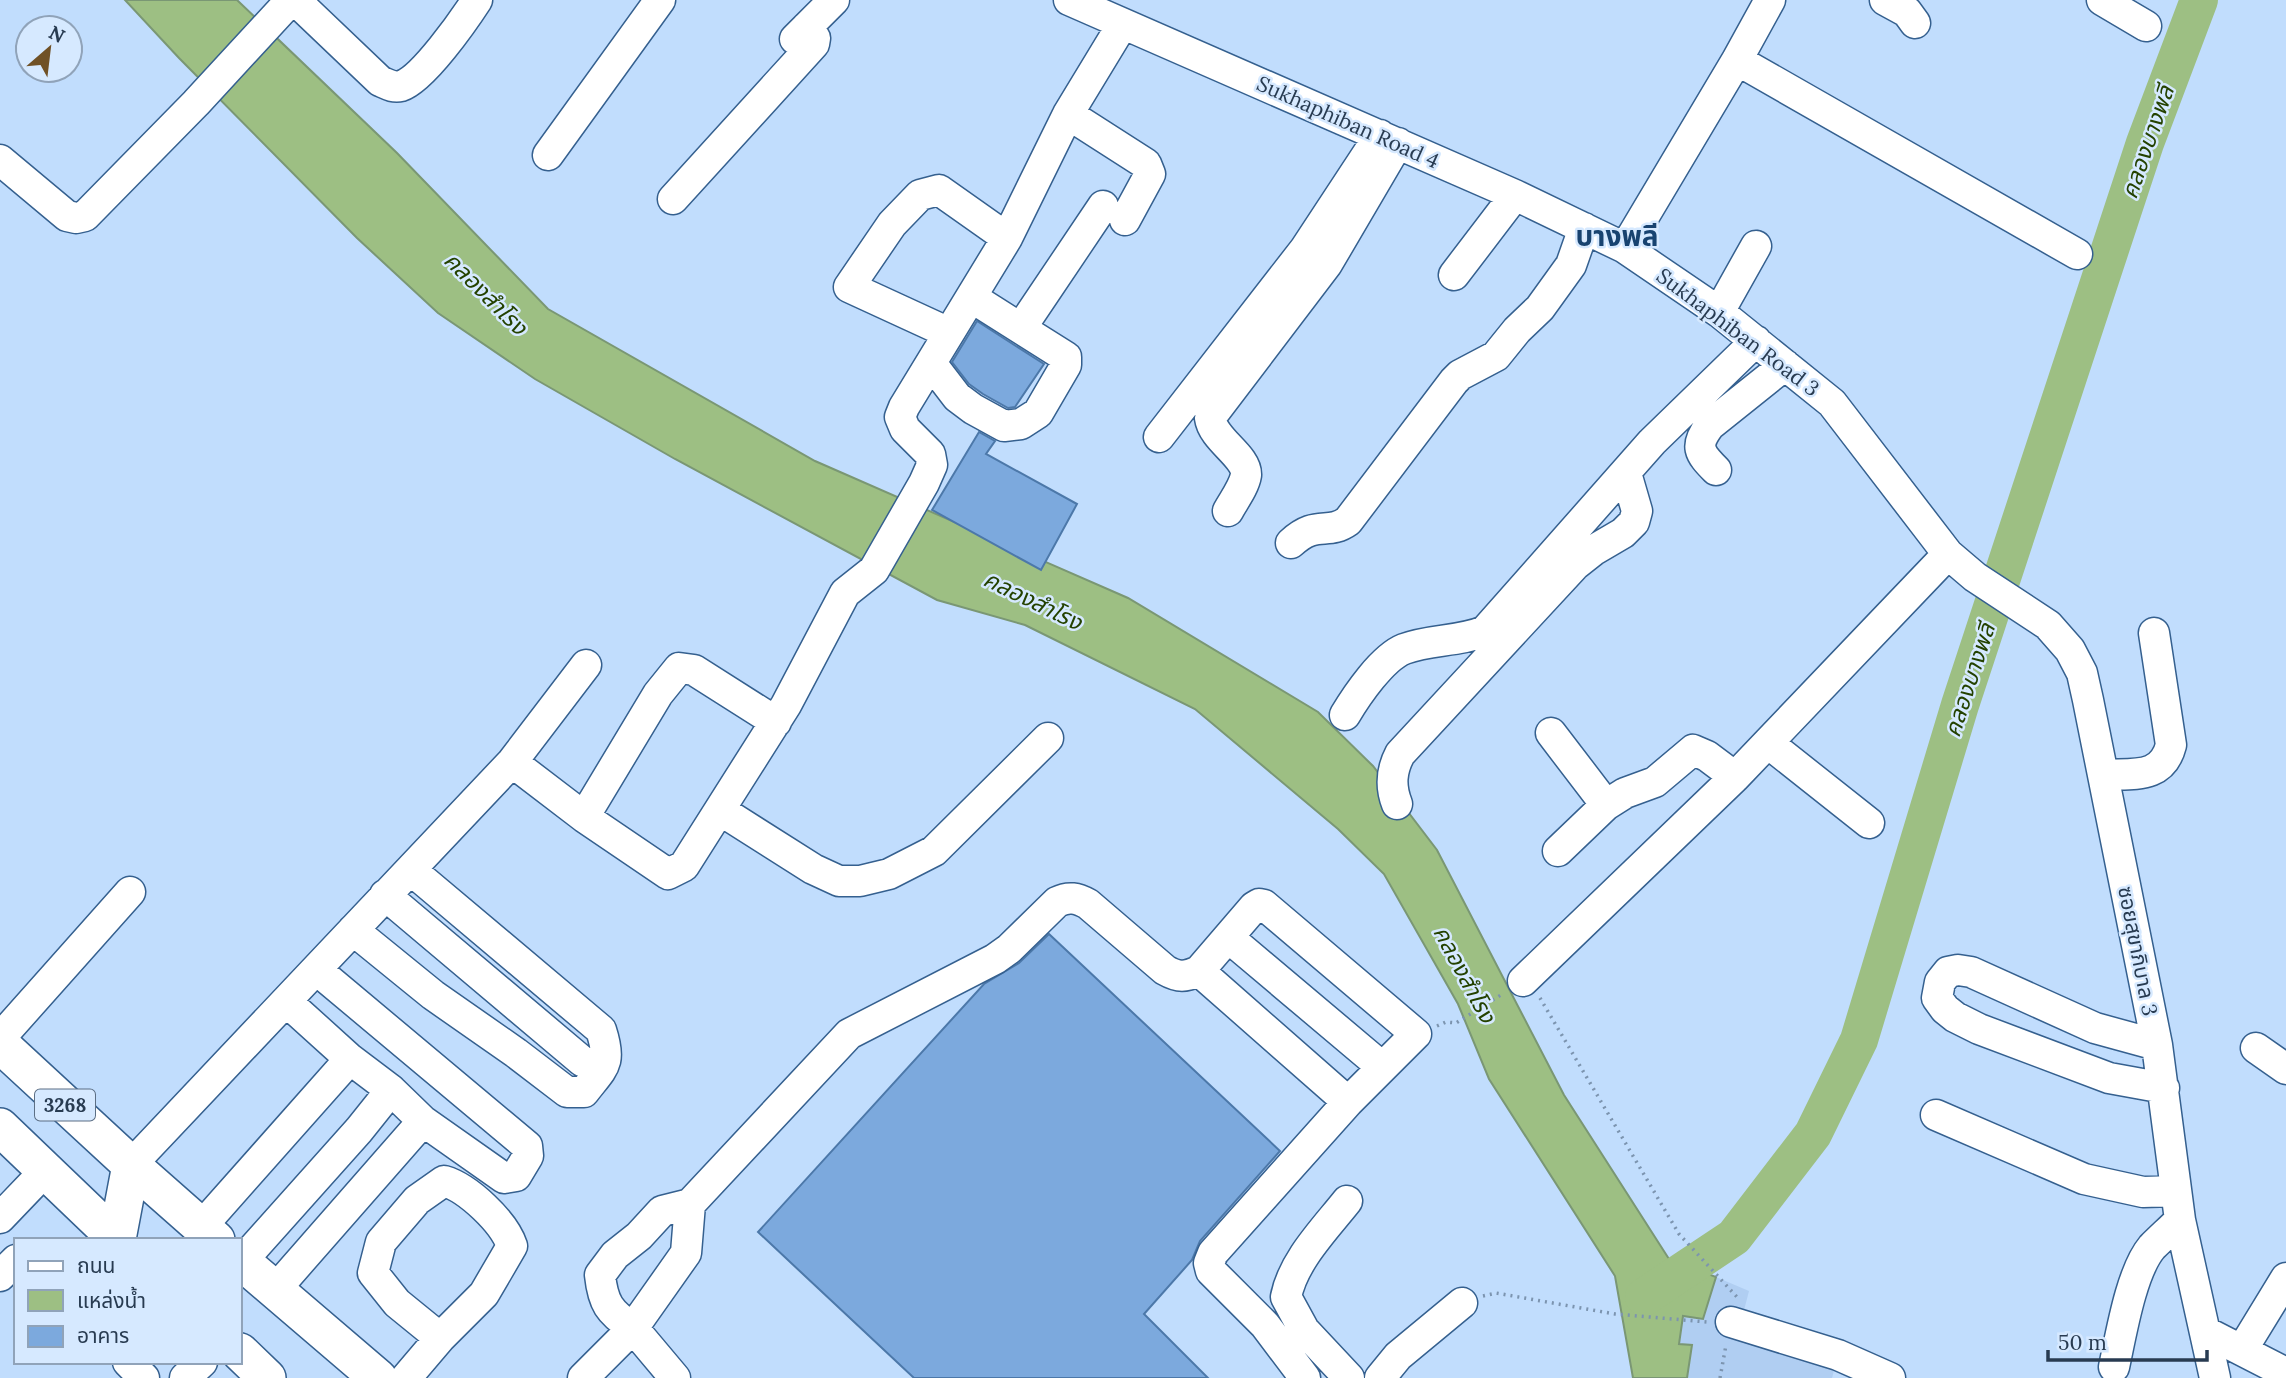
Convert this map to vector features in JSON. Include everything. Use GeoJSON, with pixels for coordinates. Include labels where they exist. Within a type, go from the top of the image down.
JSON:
{"type":"FeatureCollection","features":[{"type":"Feature","properties":{"kind":"main road","name":"3268"},"geometry":{"type":"LineString","coordinates":[[0,1044],[214,1238]]}},
{"type":"Feature","properties":{"kind":"main road","name":"3268"},"geometry":{"type":"LineString","coordinates":[[0,1127],[117,1238]]}},
{"type":"Feature","properties":{"kind":"main road"},"geometry":{"type":"LineString","coordinates":[[118,1238],[131,1165]]}},
{"type":"Feature","properties":{"kind":"main road","name":"3268"},"geometry":{"type":"LineString","coordinates":[[242,1262],[378,1378]]}},
{"type":"Feature","properties":{"kind":"main road"},"geometry":{"type":"LineString","coordinates":[[242,1354],[267,1378]]}},
{"type":"Feature","properties":{"kind":"street"},"geometry":{"type":"LineString","coordinates":[[0,160],[67,216],[85,216],[287,6],[380,81],[392,87],[403,86],[450,41],[478,0]]}},
{"type":"Feature","properties":{"kind":"street"},"geometry":{"type":"LineString","coordinates":[[548,155],[660,0]]}},
{"type":"Feature","properties":{"kind":"street"},"geometry":{"type":"LineString","coordinates":[[755,79],[834,0]]}},
{"type":"Feature","properties":{"kind":"street","name":"Sukhaphiban Road 4"},"geometry":{"type":"LineString","coordinates":[[1069,0],[1389,139],[1625,248]]}},
{"type":"Feature","properties":{"kind":"street"},"geometry":{"type":"LineString","coordinates":[[1625,248],[1737,61],[1770,0]]}},
{"type":"Feature","properties":{"kind":"street"},"geometry":{"type":"LineString","coordinates":[[1885,0],[1907,12],[1915,23]]}},
{"type":"Feature","properties":{"kind":"street"},"geometry":{"type":"LineString","coordinates":[[2102,0],[2146,26]]}},
{"type":"Feature","properties":{"kind":"street"},"geometry":{"type":"LineString","coordinates":[[512,762],[584,817],[668,874],[684,866],[776,722],[845,593],[874,570],[924,483],[932,465],[930,454],[905,429],[900,417],[1007,238],[1068,114],[1122,25]]}},
{"type":"Feature","properties":{"kind":"street"},"geometry":{"type":"LineString","coordinates":[[673,200],[814,44],[815,38],[807,27]]}},
{"type":"Feature","properties":{"kind":"street"},"geometry":{"type":"LineString","coordinates":[[1737,61],[2077,254]]}},
{"type":"Feature","properties":{"kind":"street"},"geometry":{"type":"LineString","coordinates":[[1021,328],[1114,213],[1150,174],[1146,164],[1068,114]]}},
{"type":"Feature","properties":{"kind":"street"},"geometry":{"type":"LineString","coordinates":[[1159,437],[1389,139]]}},
{"type":"Feature","properties":{"kind":"street"},"geometry":{"type":"LineString","coordinates":[[1228,510],[1242,487],[1246,476],[1245,466],[1212,428],[1210,418],[1327,264],[1389,139]]}},
{"type":"Feature","properties":{"kind":"street"},"geometry":{"type":"LineString","coordinates":[[949,333],[849,287],[892,224],[920,195],[939,191],[1007,238]]}},
{"type":"Feature","properties":{"kind":"street"},"geometry":{"type":"LineString","coordinates":[[1454,275],[1514,195]]}},
{"type":"Feature","properties":{"kind":"street"},"geometry":{"type":"LineString","coordinates":[[1291,542],[1309,529],[1334,529],[1348,521],[1460,374],[1496,356],[1540,308],[1571,265],[1584,228]]}},
{"type":"Feature","properties":{"kind":"street"},"geometry":{"type":"LineString","coordinates":[[1719,312],[1756,246]]}},
{"type":"Feature","properties":{"kind":"street","name":"Sukhaphiban Road 3"},"geometry":{"type":"LineString","coordinates":[[1625,248],[1719,312],[1832,403],[1948,554],[1975,577],[2011,600]]}},
{"type":"Feature","properties":{"kind":"street"},"geometry":{"type":"LineString","coordinates":[[931,363],[957,397],[972,409],[1004,426],[1021,424],[1038,413],[1066,365],[1066,356],[971,297]]}},
{"type":"Feature","properties":{"kind":"street"},"geometry":{"type":"LineString","coordinates":[[1345,715],[1354,700],[1390,658],[1404,649],[1470,638],[1485,631],[1652,442],[1756,341]]}},
{"type":"Feature","properties":{"kind":"street"},"geometry":{"type":"LineString","coordinates":[[1716,470],[1702,456],[1699,448],[1702,435],[1710,425],[1785,365]]}},
{"type":"Feature","properties":{"kind":"street"},"geometry":{"type":"LineString","coordinates":[[1397,804],[1392,792],[1392,779],[1393,767],[1400,754],[1567,573],[1634,522],[1637,511],[1626,472]]}},
{"type":"Feature","properties":{"kind":"street"},"geometry":{"type":"LineString","coordinates":[[1522,981],[1769,743],[1948,554]]}},
{"type":"Feature","properties":{"kind":"street","name":"ซอยสุขาภิบาล 3"},"geometry":{"type":"LineString","coordinates":[[2011,600],[2048,625],[2070,650],[2082,673],[2157,1045],[2180,1220],[2215,1378]]}},
{"type":"Feature","properties":{"kind":"street"},"geometry":{"type":"LineString","coordinates":[[2103,775],[2150,772],[2159,768],[2168,756],[2171,745],[2154,633]]}},
{"type":"Feature","properties":{"kind":"street"},"geometry":{"type":"LineString","coordinates":[[131,1165],[512,762],[586,665]]}},
{"type":"Feature","properties":{"kind":"street"},"geometry":{"type":"LineString","coordinates":[[584,817],[658,694],[679,668],[694,670],[776,722]]}},
{"type":"Feature","properties":{"kind":"street"},"geometry":{"type":"LineString","coordinates":[[1551,733],[1606,805]]}},
{"type":"Feature","properties":{"kind":"street"},"geometry":{"type":"LineString","coordinates":[[720,810],[813,869],[839,881],[860,881],[889,874],[934,852],[1048,738]]}},
{"type":"Feature","properties":{"kind":"street"},"geometry":{"type":"LineString","coordinates":[[1769,743],[1869,823]]}},
{"type":"Feature","properties":{"kind":"street"},"geometry":{"type":"LineString","coordinates":[[1558,851],[1606,805],[1625,793],[1655,782],[1693,750],[1707,756],[1735,777]]}},
{"type":"Feature","properties":{"kind":"street"},"geometry":{"type":"LineString","coordinates":[[353,930],[433,995],[567,1092],[584,1092],[606,1063],[607,1049],[601,1030],[411,870]]}},
{"type":"Feature","properties":{"kind":"street"},"geometry":{"type":"LineString","coordinates":[[0,1038],[130,892]]}},
{"type":"Feature","properties":{"kind":"street"},"geometry":{"type":"LineString","coordinates":[[385,895],[582,1061]]}},
{"type":"Feature","properties":{"kind":"street"},"geometry":{"type":"LineString","coordinates":[[674,1377],[633,1328],[615,1316],[602,1297],[600,1275],[615,1255],[639,1236],[662,1211],[690,1204],[849,1034],[885,1013],[995,959],[1009,949],[1056,902],[1065,898],[1077,898],[1088,904],[1166,970],[1184,977],[1199,971],[1254,907],[1264,905],[1416,1034],[1348,1102],[1213,1254],[1209,1263],[1211,1271],[1265,1325],[1305,1378]]}},
{"type":"Feature","properties":{"kind":"street"},"geometry":{"type":"LineString","coordinates":[[1229,938],[1382,1067]]}},
{"type":"Feature","properties":{"kind":"street"},"geometry":{"type":"LineString","coordinates":[[1199,971],[1348,1102]]}},
{"type":"Feature","properties":{"kind":"street"},"geometry":{"type":"LineString","coordinates":[[480,1028],[534,972]]}},
{"type":"Feature","properties":{"kind":"street"},"geometry":{"type":"LineString","coordinates":[[2157,1045],[2095,1028],[1971,972],[1948,972],[1940,982],[1937,998],[1944,1009],[1979,1029],[2109,1079],[2164,1088]]}},
{"type":"Feature","properties":{"kind":"street"},"geometry":{"type":"LineString","coordinates":[[287,1002],[350,1059],[391,1090],[423,1121],[504,1178],[516,1176],[528,1156],[527,1146],[324,976]]}},
{"type":"Feature","properties":{"kind":"street"},"geometry":{"type":"LineString","coordinates":[[2256,1048],[2286,1069]]}},
{"type":"Feature","properties":{"kind":"street"},"geometry":{"type":"LineString","coordinates":[[236,1238],[350,1059]]}},
{"type":"Feature","properties":{"kind":"street"},"geometry":{"type":"LineString","coordinates":[[241,1238],[359,1130],[391,1090]]}},
{"type":"Feature","properties":{"kind":"street"},"geometry":{"type":"LineString","coordinates":[[1936,1115],[2084,1179],[2143,1192],[2176,1191]]}},
{"type":"Feature","properties":{"kind":"street"},"geometry":{"type":"LineString","coordinates":[[274,1291],[423,1121]]}},
{"type":"Feature","properties":{"kind":"street"},"geometry":{"type":"LineString","coordinates":[[0,1218],[45,1171]]}},
{"type":"Feature","properties":{"kind":"street"},"geometry":{"type":"LineString","coordinates":[[406,1378],[440,1338],[484,1294],[512,1246],[499,1224],[467,1192],[444,1181],[417,1200],[381,1242],[373,1270],[374,1277],[397,1303],[440,1338]]}},
{"type":"Feature","properties":{"kind":"street"},"geometry":{"type":"LineString","coordinates":[[1347,1201],[1298,1266],[1289,1283],[1286,1297],[1304,1330],[1349,1378]]}},
{"type":"Feature","properties":{"kind":"street"},"geometry":{"type":"LineString","coordinates":[[583,1378],[633,1328],[686,1253],[690,1204]]}},
{"type":"Feature","properties":{"kind":"street"},"geometry":{"type":"LineString","coordinates":[[2114,1367],[2126,1311],[2142,1264],[2152,1248],[2180,1220]]}},
{"type":"Feature","properties":{"kind":"street"},"geometry":{"type":"LineString","coordinates":[[0,1237],[14,1250]]}},
{"type":"Feature","properties":{"kind":"street"},"geometry":{"type":"LineString","coordinates":[[0,1276],[14,1262]]}},
{"type":"Feature","properties":{"kind":"street"},"geometry":{"type":"LineString","coordinates":[[2242,1350],[2286,1278]]}},
{"type":"Feature","properties":{"kind":"street"},"geometry":{"type":"LineString","coordinates":[[1380,1378],[1398,1356],[1462,1303]]}},
{"type":"Feature","properties":{"kind":"street"},"geometry":{"type":"LineString","coordinates":[[1734,1309],[1890,1378]]}},
{"type":"Feature","properties":{"kind":"street"},"geometry":{"type":"LineString","coordinates":[[2206,1332],[2286,1373]]}},
{"type":"Feature","properties":{"kind":"street"},"geometry":{"type":"LineString","coordinates":[[130,1364],[144,1378]]}},
{"type":"Feature","properties":{"kind":"street"},"geometry":{"type":"LineString","coordinates":[[186,1378],[200,1364]]}},
{"type":"Feature","properties":{"kind":"path"},"geometry":{"type":"LineString","coordinates":[[1456,1023],[1522,981],[1538,995],[1679,1234],[1734,1309]]}},
{"type":"Feature","properties":{"kind":"path"},"geometry":{"type":"LineString","coordinates":[[1462,1303],[1496,1293],[1615,1314],[1682,1321]]}},
{"type":"Feature","properties":{"kind":"shaded area"},"geometry":{"type":"Polygon","coordinates":[[[1716,1277],[1749,1291],[1742,1318],[1840,1348],[1832,1378],[1687,1378],[1692,1345],[1679,1344],[1683,1316],[1703,1318],[1716,1277]]]}},
{"type":"Feature","properties":{"kind":"water","name":"คลองสำโรง"},"geometry":{"type":"Polygon","coordinates":[[[125,0],[237,0],[397,153],[548,309],[815,461],[1128,598],[1318,712],[1373,766],[1437,850],[1564,1095],[1669,1259],[1716,1277],[1703,1319],[1683,1316],[1679,1344],[1692,1345],[1687,1378],[1633,1378],[1615,1276],[1489,1079],[1458,1004],[1384,874],[1338,829],[1195,709],[1025,625],[937,600],[675,459],[535,379],[438,313],[357,238],[125,0]]]}},
{"type":"Feature","properties":{"kind":"building"},"geometry":{"type":"Polygon","coordinates":[[[977,321],[1044,364],[1015,407],[1008,408],[969,384],[952,362],[977,321]]]}},
{"type":"Feature","properties":{"kind":"building"},"geometry":{"type":"Polygon","coordinates":[[[979,432],[995,441],[986,454],[1077,504],[1041,570],[932,510],[979,432]]]}},
{"type":"Feature","properties":{"kind":"building"},"geometry":{"type":"Polygon","coordinates":[[[1049,934],[1280,1151],[1200,1241],[1192,1260],[1144,1314],[1208,1378],[914,1378],[758,1232],[984,984],[1019,963],[1049,934]]]}},
{"type":"Feature","properties":{"kind":"waterway","name":"คลองบางพลี"},"geometry":{"type":"LineString","coordinates":[[1644,1297],[1734,1237],[1813,1134],[1859,1040],[1960,705],[2145,143],[2199,0]]}},
{"type":"Feature","properties":{"kind":"district","name":"บางพลี"},"geometry":{"type":"Point","coordinates":[1617,236]}}]}
